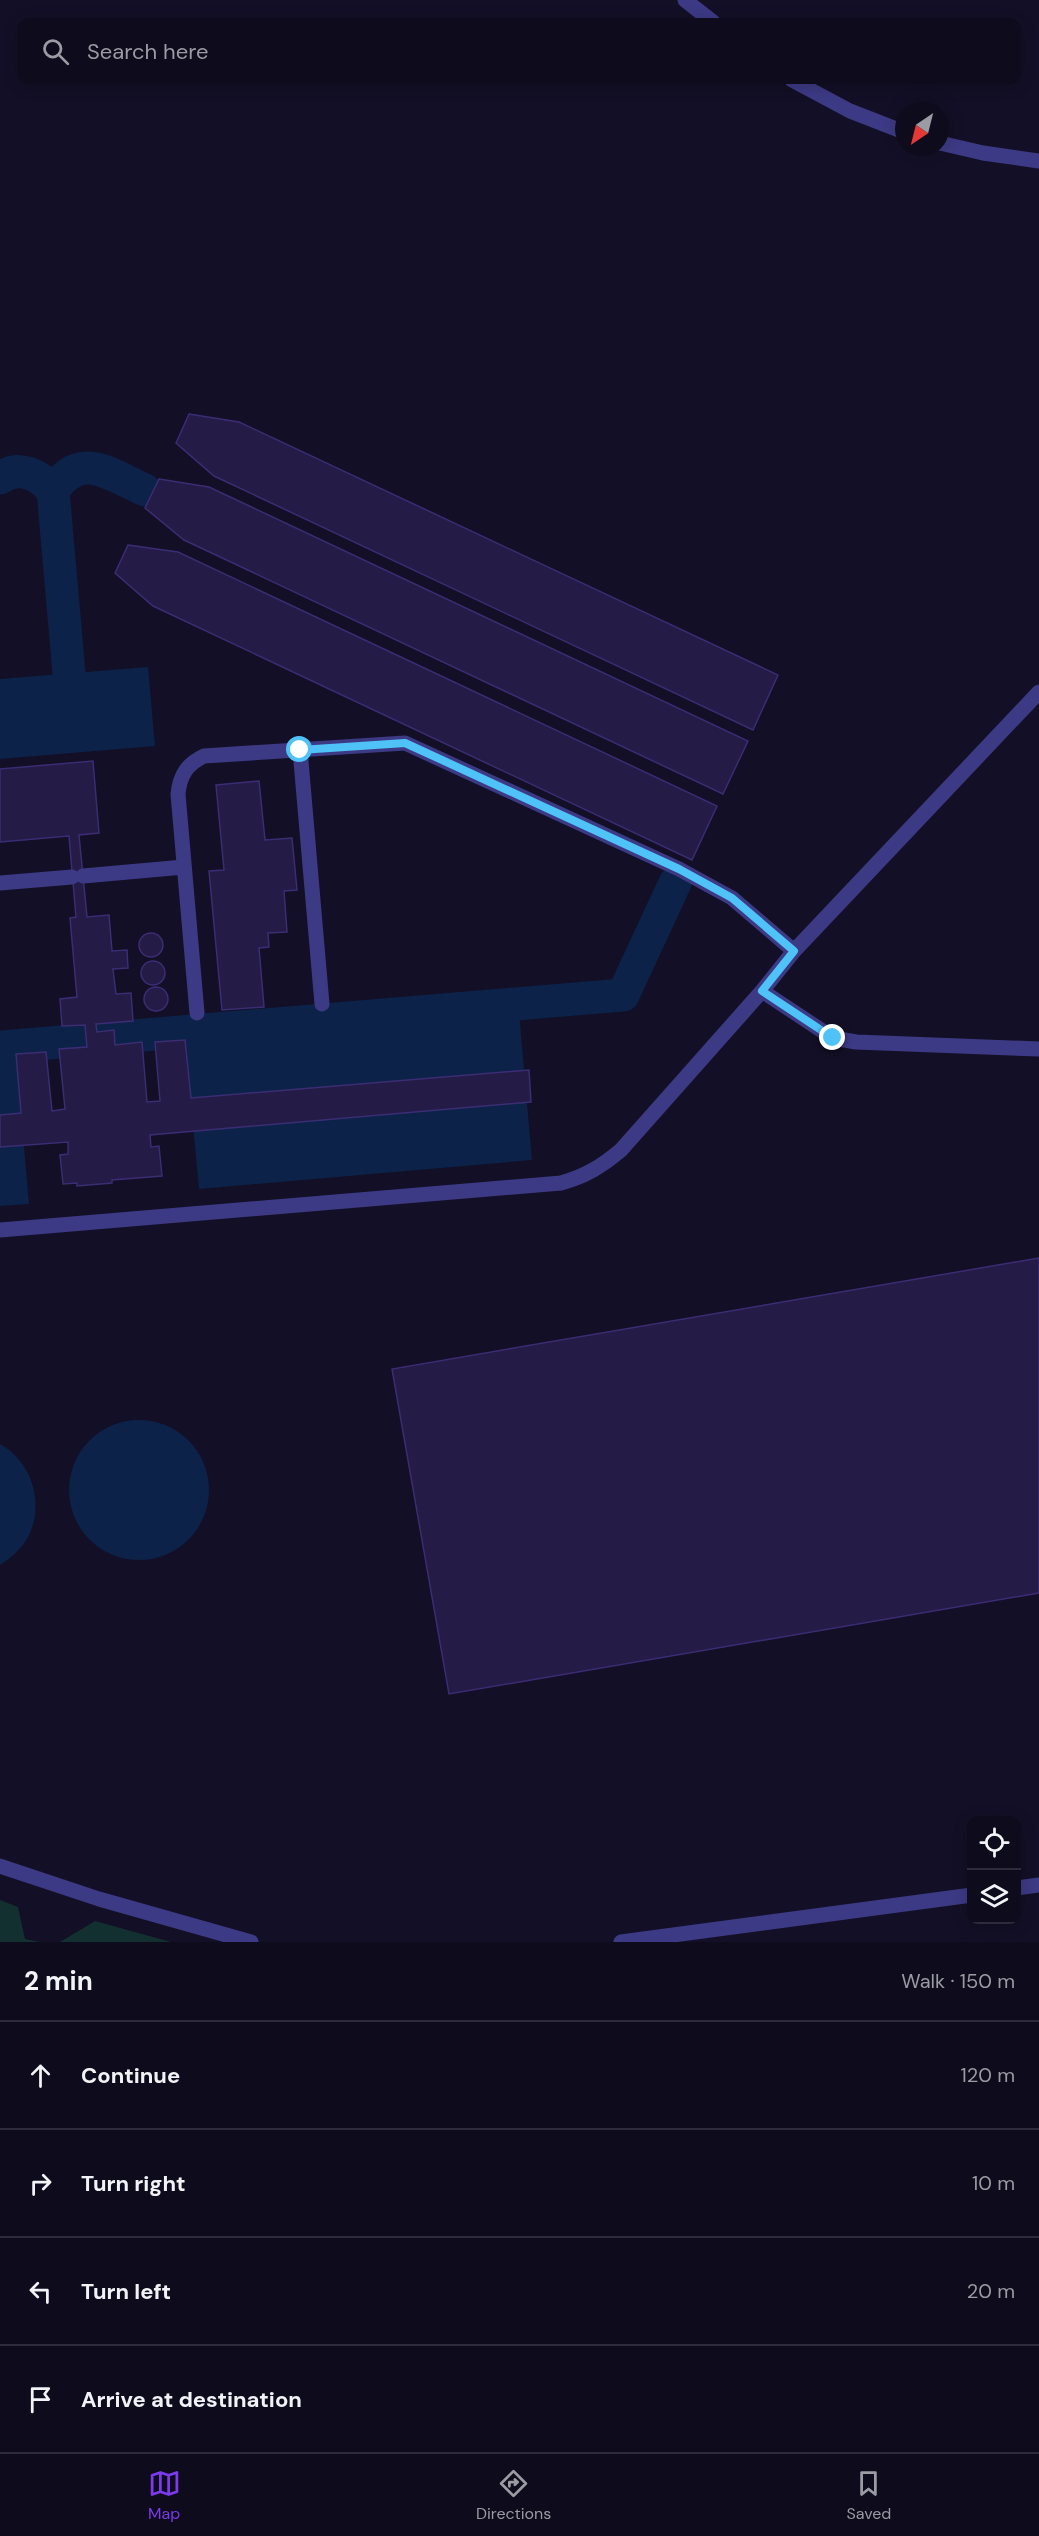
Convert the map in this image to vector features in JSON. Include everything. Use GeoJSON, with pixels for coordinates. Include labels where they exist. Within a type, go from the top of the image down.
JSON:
{"type":"FeatureCollection","features":[{"type":"Feature","properties":{"kind":"street"},"geometry":{"type":"LineString","coordinates":[[685,0],[708,18]]}},
{"type":"Feature","properties":{"kind":"street"},"geometry":{"type":"LineString","coordinates":[[799,84],[850,111],[895,128]]}},
{"type":"Feature","properties":{"kind":"street"},"geometry":{"type":"LineString","coordinates":[[949,145],[982,153],[1039,161]]}},
{"type":"Feature","properties":{"kind":"street"},"geometry":{"type":"LineString","coordinates":[[0,1230],[561,1183],[585,1176],[602,1166],[621,1150],[762,991],[794,951],[1039,692]]}},
{"type":"Feature","properties":{"kind":"street"},"geometry":{"type":"LineString","coordinates":[[197,1013],[178,795],[179,783],[189,766],[204,756],[405,743],[679,869],[732,898],[794,951]]}},
{"type":"Feature","properties":{"kind":"street"},"geometry":{"type":"LineString","coordinates":[[300,750],[322,1004]]}},
{"type":"Feature","properties":{"kind":"street"},"geometry":{"type":"LineString","coordinates":[[0,883],[184,867]]}},
{"type":"Feature","properties":{"kind":"street"},"geometry":{"type":"LineString","coordinates":[[762,991],[833,1038],[856,1042],[1039,1049]]}},
{"type":"Feature","properties":{"kind":"street"},"geometry":{"type":"LineString","coordinates":[[0,1866],[99,1899],[251,1942]]}},
{"type":"Feature","properties":{"kind":"street"},"geometry":{"type":"LineString","coordinates":[[1021,1887],[1039,1885]]}},
{"type":"Feature","properties":{"kind":"street"},"geometry":{"type":"LineString","coordinates":[[621,1942],[967,1895]]}},
{"type":"Feature","properties":{"kind":"green space"},"geometry":{"type":"Polygon","coordinates":[[[0,1900],[18,1907],[25,1939],[40,1942],[0,1942],[0,1900]]]}},
{"type":"Feature","properties":{"kind":"green space"},"geometry":{"type":"Polygon","coordinates":[[[95,1921],[171,1942],[60,1942],[95,1921]]]}},
{"type":"Feature","properties":{"kind":"water"},"geometry":{"type":"Polygon","coordinates":[[[148,667],[155,746],[0,759],[0,679],[148,667]]]}},
{"type":"Feature","properties":{"kind":"water"},"geometry":{"type":"Polygon","coordinates":[[[519,1012],[532,1160],[199,1189],[185,1040],[519,1012]]]}},
{"type":"Feature","properties":{"kind":"water"},"geometry":{"type":"Polygon","coordinates":[[[16,1054],[29,1204],[0,1206],[0,1056],[16,1054]]]}},
{"type":"Feature","properties":{"kind":"water"},"geometry":{"type":"Polygon","coordinates":[[[139,1420],[166,1425],[188,1441],[204,1463],[209,1490],[204,1517],[188,1539],[166,1555],[139,1560],[112,1555],[90,1539],[74,1517],[69,1490],[74,1463],[90,1441],[112,1425],[139,1420]]]}},
{"type":"Feature","properties":{"kind":"water"},"geometry":{"type":"Polygon","coordinates":[[[0,1444],[11,1451],[27,1472],[32,1483],[36,1509],[27,1540],[17,1552],[0,1565],[0,1444]]]}},
{"type":"Feature","properties":{"kind":"building"},"geometry":{"type":"Polygon","coordinates":[[[189,414],[239,422],[778,675],[753,730],[214,476],[176,443],[189,414]]]}},
{"type":"Feature","properties":{"kind":"building"},"geometry":{"type":"Polygon","coordinates":[[[159,479],[209,487],[748,741],[723,794],[184,540],[145,508],[159,479]]]}},
{"type":"Feature","properties":{"kind":"building"},"geometry":{"type":"Polygon","coordinates":[[[128,545],[178,552],[717,806],[692,860],[153,606],[115,573],[128,545]]]}},
{"type":"Feature","properties":{"kind":"building"},"geometry":{"type":"Polygon","coordinates":[[[93,761],[99,833],[79,835],[87,917],[109,915],[112,951],[127,950],[128,968],[113,969],[116,994],[131,993],[133,1021],[96,1024],[97,1032],[114,1030],[115,1045],[142,1042],[147,1102],[160,1101],[155,1042],[185,1040],[191,1098],[529,1070],[531,1102],[150,1135],[151,1147],[159,1146],[162,1176],[112,1180],[112,1183],[77,1186],[77,1183],[63,1184],[60,1155],[68,1154],[68,1142],[0,1147],[0,1115],[21,1113],[16,1054],[46,1052],[52,1111],[65,1109],[59,1049],[87,1047],[85,1025],[62,1026],[60,999],[77,997],[70,918],[76,917],[69,836],[0,842],[0,769],[93,761]]]}},
{"type":"Feature","properties":{"kind":"building"},"geometry":{"type":"Polygon","coordinates":[[[259,781],[265,840],[292,838],[297,890],[284,891],[287,932],[268,933],[269,947],[259,948],[264,1007],[222,1010],[209,871],[224,870],[216,785],[259,781]]]}},
{"type":"Feature","properties":{"kind":"building"},"geometry":{"type":"Polygon","coordinates":[[[151,933],[160,936],[163,945],[160,954],[151,957],[142,954],[139,945],[142,936],[151,933]]]}},
{"type":"Feature","properties":{"kind":"building"},"geometry":{"type":"Polygon","coordinates":[[[153,961],[162,964],[165,973],[162,982],[153,985],[144,982],[141,973],[144,964],[153,961]]]}},
{"type":"Feature","properties":{"kind":"building"},"geometry":{"type":"Polygon","coordinates":[[[156,987],[161,988],[167,994],[167,1004],[161,1010],[156,1011],[151,1010],[145,1004],[144,999],[145,994],[151,988],[156,987]]]}},
{"type":"Feature","properties":{"kind":"building"},"geometry":{"type":"Polygon","coordinates":[[[1039,1258],[1039,1593],[449,1694],[392,1369],[1039,1258]]]}},
{"type":"Feature","properties":{"kind":"waterway"},"geometry":{"type":"LineString","coordinates":[[69,673],[53,491],[63,478],[84,468],[107,472],[145,490]]}},
{"type":"Feature","properties":{"kind":"waterway"},"geometry":{"type":"LineString","coordinates":[[0,478],[14,472],[29,473],[42,480],[53,491]]}},
{"type":"Feature","properties":{"kind":"waterway"},"geometry":{"type":"LineString","coordinates":[[0,1047],[623,995],[675,883]]}},
{"type":"Feature","properties":{"kind":"route"},"geometry":{"type":"LineString","coordinates":[[300,750],[405,743],[679,869],[732,898],[794,951],[762,991],[833,1038]]}}]}
